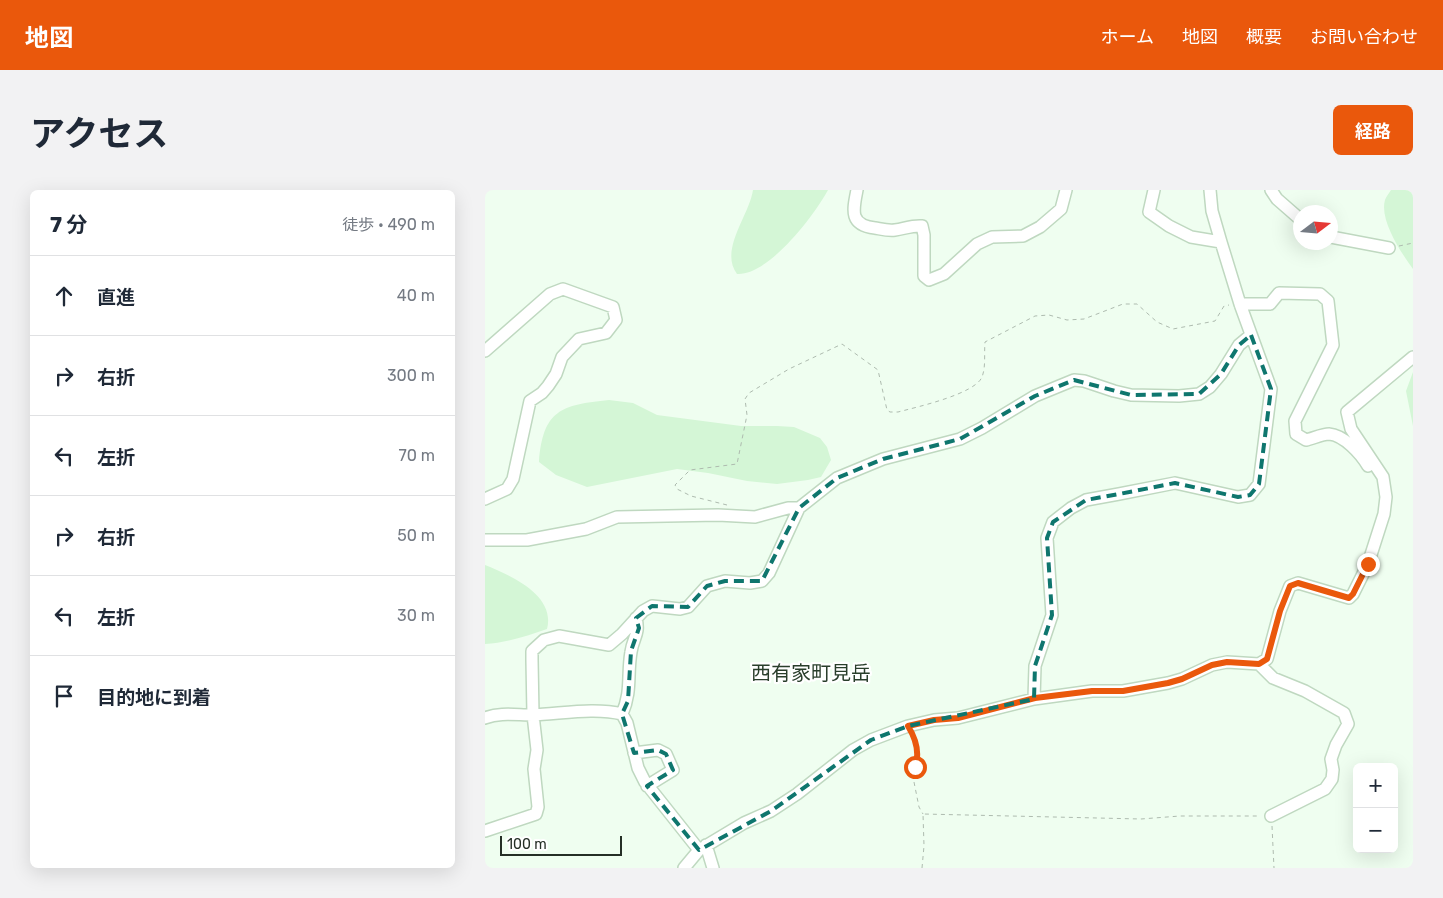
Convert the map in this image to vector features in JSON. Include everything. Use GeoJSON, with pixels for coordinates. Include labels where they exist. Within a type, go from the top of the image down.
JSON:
{"type":"FeatureCollection","features":[{"type":"Feature","properties":{"kind":"street"},"geometry":{"type":"LineString","coordinates":[[857,190],[853,210],[855,220],[865,227],[893,230],[915,225],[922,226],[924,235],[923,276],[929,280],[944,274],[977,244],[993,237],[1023,236],[1040,227],[1061,209],[1066,190]]}},
{"type":"Feature","properties":{"kind":"street"},"geometry":{"type":"LineString","coordinates":[[1154,190],[1149,212],[1169,226],[1191,237],[1221,242]]}},
{"type":"Feature","properties":{"kind":"street"},"geometry":{"type":"LineString","coordinates":[[1035,698],[1035,666],[1052,615],[1047,538],[1053,522],[1071,508],[1086,500],[1175,483],[1238,497],[1250,495],[1259,484],[1271,389],[1240,304],[1212,211],[1210,190]]}},
{"type":"Feature","properties":{"kind":"street"},"geometry":{"type":"LineString","coordinates":[[1271,190],[1277,199],[1293,213]]}},
{"type":"Feature","properties":{"kind":"street"},"geometry":{"type":"LineString","coordinates":[[1338,238],[1389,248]]}},
{"type":"Feature","properties":{"kind":"street"},"geometry":{"type":"LineString","coordinates":[[485,351],[550,294],[563,289],[613,307],[616,320],[606,333],[579,339],[562,357],[556,374],[548,386],[542,393],[529,401],[513,479],[507,489],[485,499]]}},
{"type":"Feature","properties":{"kind":"street"},"geometry":{"type":"LineString","coordinates":[[1240,304],[1270,304],[1279,293],[1320,294],[1328,301],[1333,345],[1295,421],[1296,434],[1306,440],[1329,434],[1343,440],[1364,459],[1386,498]]}},
{"type":"Feature","properties":{"kind":"street"},"geometry":{"type":"LineString","coordinates":[[485,831],[536,814],[538,808],[533,769],[537,750],[533,715],[533,651],[544,640],[559,636],[609,645],[623,634],[636,618],[652,606],[673,609],[688,607],[707,586],[725,581],[750,583],[762,581],[769,573],[799,508],[837,478],[883,459],[960,439],[1035,396],[1074,380],[1084,381],[1131,395],[1179,396],[1199,394],[1210,387],[1221,374],[1239,345],[1251,335]]}},
{"type":"Feature","properties":{"kind":"street"},"geometry":{"type":"LineString","coordinates":[[684,868],[702,847],[777,807],[797,794],[853,750],[871,740],[908,726],[934,720],[958,718],[1035,698],[1092,691],[1123,691],[1168,683],[1182,679],[1212,665],[1227,662],[1259,664],[1267,659],[1280,611],[1290,586],[1298,583],[1347,598],[1352,597],[1368,564],[1384,514],[1386,498],[1383,477],[1351,429],[1347,412],[1413,357]]}},
{"type":"Feature","properties":{"kind":"street"},"geometry":{"type":"LineString","coordinates":[[485,540],[527,540],[586,529],[617,517],[718,515],[755,517],[788,508],[799,508]]}},
{"type":"Feature","properties":{"kind":"street"},"geometry":{"type":"LineString","coordinates":[[622,714],[628,701],[631,651],[639,628],[636,618]]}},
{"type":"Feature","properties":{"kind":"street"},"geometry":{"type":"LineString","coordinates":[[1259,664],[1273,678],[1305,691],[1344,713],[1348,724],[1336,745],[1331,759],[1332,779],[1325,789],[1271,816]]}},
{"type":"Feature","properties":{"kind":"street"},"geometry":{"type":"LineString","coordinates":[[485,718],[498,714],[533,715],[587,712],[615,712],[622,714],[627,723],[638,768],[647,786],[702,847],[713,868]]}},
{"type":"Feature","properties":{"kind":"street"},"geometry":{"type":"LineString","coordinates":[[634,753],[658,750],[666,754],[673,770],[647,786]]}},
{"type":"Feature","properties":{"kind":"path"},"geometry":{"type":"LineString","coordinates":[[1389,248],[1413,243]]}},
{"type":"Feature","properties":{"kind":"path"},"geometry":{"type":"LineString","coordinates":[[735,507],[691,496],[677,489],[675,484],[691,470],[737,464],[747,415],[745,399],[749,394],[789,369],[842,344],[878,370],[887,410],[898,412],[949,398],[979,383],[983,375],[985,342],[1035,316],[1049,315],[1067,320],[1084,320],[1123,304],[1137,304],[1157,322],[1173,329],[1215,321],[1225,306],[1240,304]]}},
{"type":"Feature","properties":{"kind":"path"},"geometry":{"type":"LineString","coordinates":[[908,726],[913,735],[918,753],[914,782],[917,800],[923,814],[924,846],[922,868]]}},
{"type":"Feature","properties":{"kind":"path"},"geometry":{"type":"LineString","coordinates":[[923,814],[1141,818],[1271,816],[1274,868]]}},
{"type":"Feature","properties":{"kind":"highlighted area"},"geometry":{"type":"Polygon","coordinates":[[[1251,335],[1271,389],[1259,484],[1250,495],[1238,497],[1175,483],[1086,500],[1053,522],[1047,538],[1052,615],[1035,666],[1034,699],[908,726],[871,740],[771,811],[699,850],[647,786],[673,770],[666,754],[658,750],[634,753],[622,714],[628,701],[631,651],[639,628],[636,618],[652,606],[688,607],[707,586],[725,581],[762,581],[799,508],[837,478],[883,459],[960,439],[1035,396],[1074,380],[1131,395],[1199,394],[1221,374],[1239,345],[1251,335]]]}},
{"type":"Feature","properties":{"kind":"green space"},"geometry":{"type":"Polygon","coordinates":[[[753,190],[828,190],[801,229],[776,255],[749,272],[737,274],[732,265],[731,254],[753,190]]]}},
{"type":"Feature","properties":{"kind":"green space"},"geometry":{"type":"Polygon","coordinates":[[[1391,190],[1413,190],[1413,269],[1403,255],[1388,227],[1385,217],[1385,200],[1391,190]]]}},
{"type":"Feature","properties":{"kind":"green space"},"geometry":{"type":"Polygon","coordinates":[[[1413,372],[1413,426],[1406,391],[1413,372]]]}},
{"type":"Feature","properties":{"kind":"green space"},"geometry":{"type":"Polygon","coordinates":[[[609,400],[633,403],[657,415],[741,426],[794,427],[820,438],[827,447],[831,460],[821,477],[777,484],[677,469],[587,487],[556,475],[539,462],[545,431],[557,413],[578,404],[609,400]]]}},
{"type":"Feature","properties":{"kind":"green space"},"geometry":{"type":"Polygon","coordinates":[[[485,565],[507,574],[538,596],[545,606],[548,617],[547,629],[509,641],[485,644],[485,565]]]}},
{"type":"Feature","properties":{"kind":"district","name":"西有家町見岳"},"geometry":{"type":"Point","coordinates":[811,673]}},
{"type":"Feature","properties":{"kind":"route"},"geometry":{"type":"LineString","coordinates":[[915,767],[918,753],[913,735],[908,726],[934,720],[958,718],[1035,698],[1092,691],[1123,691],[1168,683],[1182,679],[1212,665],[1227,662],[1259,664],[1265,662],[1280,611],[1290,586],[1298,583],[1349,598],[1352,597],[1368,564]]}}]}
